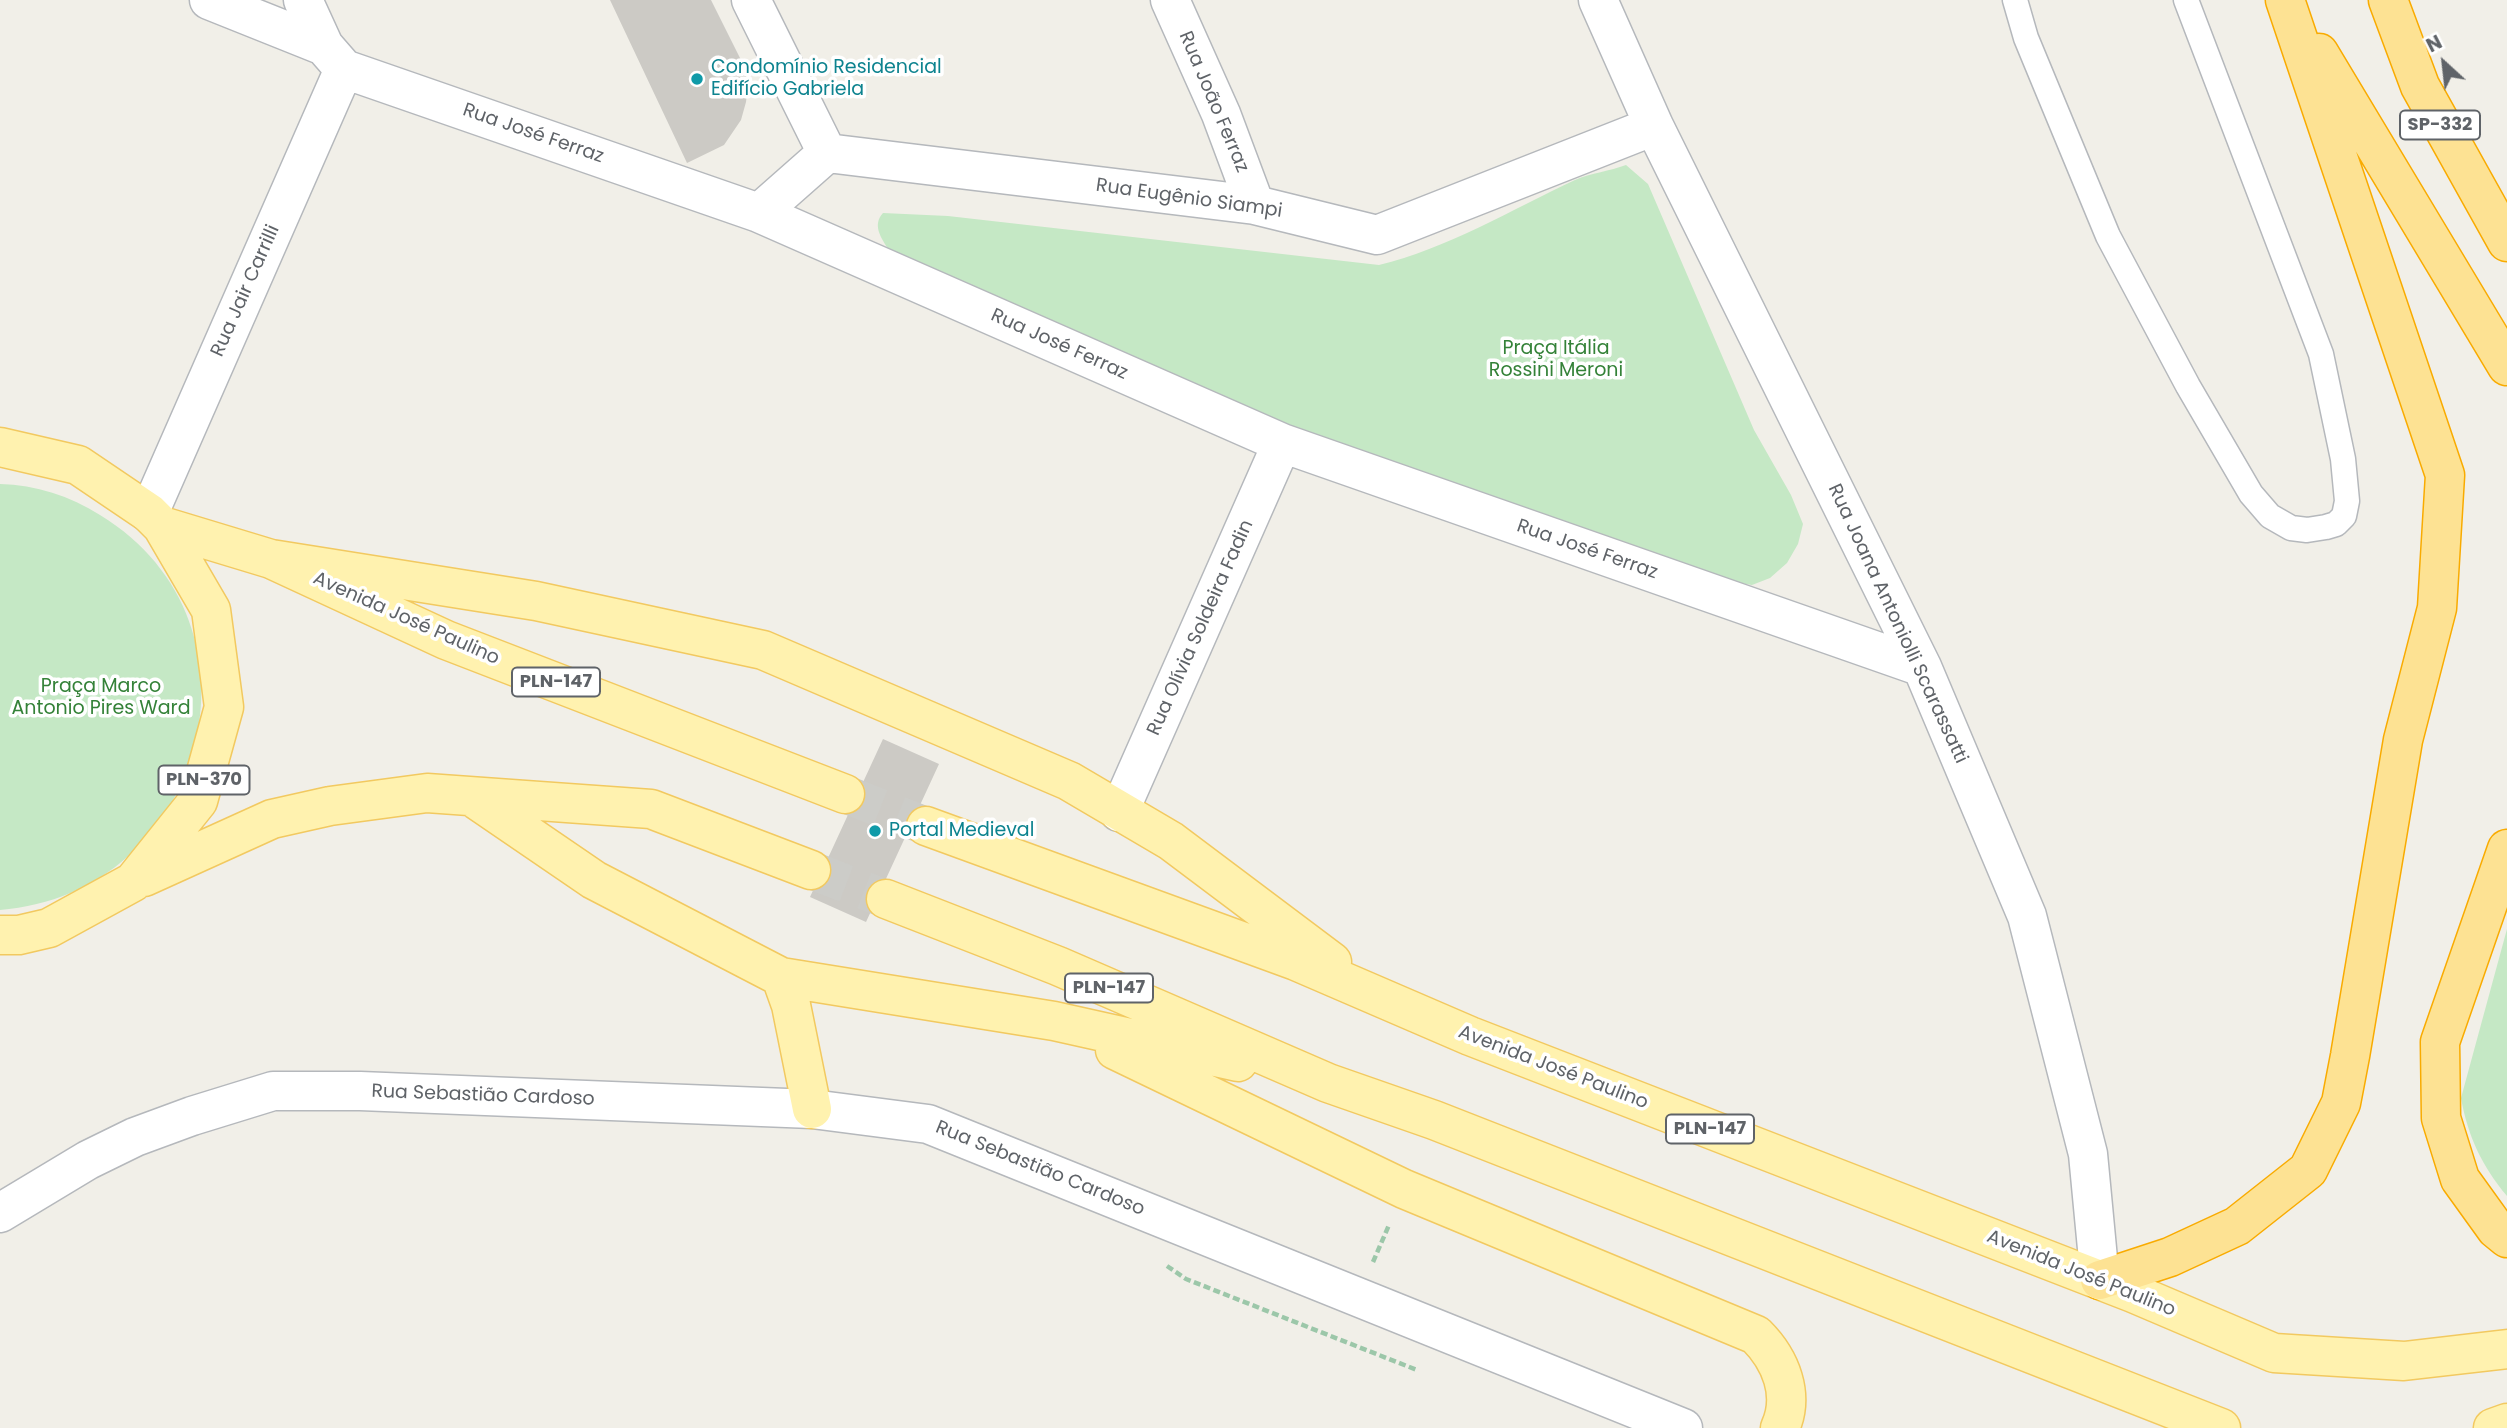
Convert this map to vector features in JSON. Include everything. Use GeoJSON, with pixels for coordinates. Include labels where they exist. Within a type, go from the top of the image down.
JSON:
{"type":"FeatureCollection","features":[{"type":"Feature","properties":{"kind":"highway"},"geometry":{"type":"LineString","coordinates":[[2286,0],[2507,366]]}},
{"type":"Feature","properties":{"kind":"highway"},"geometry":{"type":"LineString","coordinates":[[2100,1280],[2169,1257],[2236,1226],[2308,1170],[2341,1102],[2403,740],[2437,608],[2445,475],[2286,0]]}},
{"type":"Feature","properties":{"kind":"highway","name":"SP-332"},"geometry":{"type":"LineString","coordinates":[[2388,0],[2420,86],[2507,242]]}},
{"type":"Feature","properties":{"kind":"highway"},"geometry":{"type":"LineString","coordinates":[[2507,849],[2440,1042],[2441,1118],[2460,1179],[2496,1229],[2507,1238]]}},
{"type":"Feature","properties":{"kind":"main road","name":"PLN-370"},"geometry":{"type":"LineString","coordinates":[[0,447],[78,465],[155,519],[211,610],[224,707],[198,801],[133,882],[50,928],[6,939]]}},
{"type":"Feature","properties":{"kind":"main road","name":"Avenida José Paulino"},"geometry":{"type":"LineString","coordinates":[[155,519],[271,559],[446,640],[845,794]]}},
{"type":"Feature","properties":{"kind":"main road"},"geometry":{"type":"LineString","coordinates":[[271,559],[536,601],[763,650],[1069,781],[1171,841],[1376,995]]}},
{"type":"Feature","properties":{"kind":"main road"},"geometry":{"type":"LineString","coordinates":[[133,882],[272,820],[330,806],[427,793],[652,809],[811,870]]}},
{"type":"Feature","properties":{"kind":"main road"},"geometry":{"type":"LineString","coordinates":[[474,798],[594,880],[781,976],[1054,1021],[1328,1083]]}},
{"type":"Feature","properties":{"kind":"main road","name":"Avenida José Paulino"},"geometry":{"type":"LineString","coordinates":[[926,826],[1296,961],[1470,1036],[2100,1280],[2274,1353],[2404,1361],[2507,1349]]}},
{"type":"Feature","properties":{"kind":"main road","name":"PLN-147"},"geometry":{"type":"LineString","coordinates":[[886,900],[1058,966],[1328,1083],[1460,1130],[2221,1428]]}},
{"type":"Feature","properties":{"kind":"main road"},"geometry":{"type":"LineString","coordinates":[[781,976],[812,1109]]}},
{"type":"Feature","properties":{"kind":"main road"},"geometry":{"type":"LineString","coordinates":[[1054,1021],[1404,1189],[1756,1335],[1770,1349],[1780,1368],[1786,1392],[1787,1413],[1780,1428]]}},
{"type":"Feature","properties":{"kind":"main road"},"geometry":{"type":"LineString","coordinates":[[2493,1428],[2507,1423]]}},
{"type":"Feature","properties":{"kind":"street","name":"Rua José Ferraz"},"geometry":{"type":"LineString","coordinates":[[209,0],[334,57],[759,213],[1282,443],[1922,667]]}},
{"type":"Feature","properties":{"kind":"street"},"geometry":{"type":"LineString","coordinates":[[303,0],[334,57]]}},
{"type":"Feature","properties":{"kind":"street"},"geometry":{"type":"LineString","coordinates":[[751,0],[827,153],[759,213]]}},
{"type":"Feature","properties":{"kind":"street","name":"Rua João Ferraz"},"geometry":{"type":"LineString","coordinates":[[1170,0],[1221,114],[1255,205]]}},
{"type":"Feature","properties":{"kind":"street","name":"Rua Joana Antoniolli Scarassatti"},"geometry":{"type":"LineString","coordinates":[[1598,0],[1654,126],[1922,667],[2027,916],[2088,1154],[2100,1280]]}},
{"type":"Feature","properties":{"kind":"street","name":"Rua Jair Carrilli"},"geometry":{"type":"LineString","coordinates":[[155,519],[334,57]]}},
{"type":"Feature","properties":{"kind":"street","name":"Rua Eugênio Siampi"},"geometry":{"type":"LineString","coordinates":[[827,153],[1255,205],[1377,235],[1654,126]]}},
{"type":"Feature","properties":{"kind":"street","name":"Rua Olívia Soldeira Fadin"},"geometry":{"type":"LineString","coordinates":[[1119,812],[1282,443]]}},
{"type":"Feature","properties":{"kind":"street","name":"Rua Sebastião Cardoso"},"geometry":{"type":"LineString","coordinates":[[0,1213],[88,1160],[135,1137],[273,1091],[360,1091],[812,1109],[928,1124],[1683,1428]]}},
{"type":"Feature","properties":{"kind":"lane"},"geometry":{"type":"LineString","coordinates":[[2015,0],[2026,38],[2108,236],[2188,386],[2252,494],[2270,516],[2291,528],[2307,530],[2326,527],[2336,524],[2344,516],[2347,501],[2343,459],[2321,354],[2186,0]]}},
{"type":"Feature","properties":{"kind":"path"},"geometry":{"type":"LineString","coordinates":[[1163,1264],[1186,1279],[1417,1370]]}},
{"type":"Feature","properties":{"kind":"green space","name":"Praça Itália Rossini Meroni"},"geometry":{"type":"Polygon","coordinates":[[[1626,165],[1648,184],[1754,430],[1791,495],[1803,524],[1798,544],[1787,563],[1770,578],[1752,585],[1716,579],[1257,415],[889,250],[878,227],[883,213],[948,216],[1379,265],[1454,239],[1575,180],[1626,165]]]}},
{"type":"Feature","properties":{"kind":"green space","name":"Praça Marco Antonio Pires Ward"},"geometry":{"type":"Polygon","coordinates":[[[0,484],[40,489],[77,502],[100,515],[156,563],[189,620],[201,684],[194,747],[169,807],[128,857],[71,893],[0,910],[0,484]]]}},
{"type":"Feature","properties":{"kind":"green space"},"geometry":{"type":"Polygon","coordinates":[[[2507,929],[2507,1196],[2490,1174],[2477,1150],[2461,1098],[2507,929]]]}},
{"type":"Feature","properties":{"kind":"building","name":"Condomínio Residencial Edifício Gabriela"},"geometry":{"type":"Polygon","coordinates":[[[610,0],[711,0],[743,64],[748,84],[741,120],[724,145],[687,163],[610,0]]]}},
{"type":"Feature","properties":{"kind":"building","name":"Portal Medieval"},"geometry":{"type":"Polygon","coordinates":[[[883,739],[939,764],[866,922],[810,897],[883,739]]]}},
{"type":"Feature","properties":{"kind":"tunnel"},"geometry":{"type":"LineString","coordinates":[[845,794],[926,826]]}},
{"type":"Feature","properties":{"kind":"tunnel"},"geometry":{"type":"LineString","coordinates":[[811,870],[886,899]]}},
{"type":"Feature","properties":{"kind":"place","name":"Condomínio Residencial Edifício Gabriela"},"geometry":{"type":"Point","coordinates":[697,79]}},
{"type":"Feature","properties":{"kind":"place","name":"Portal Medieval"},"geometry":{"type":"Point","coordinates":[875,831]}}]}
